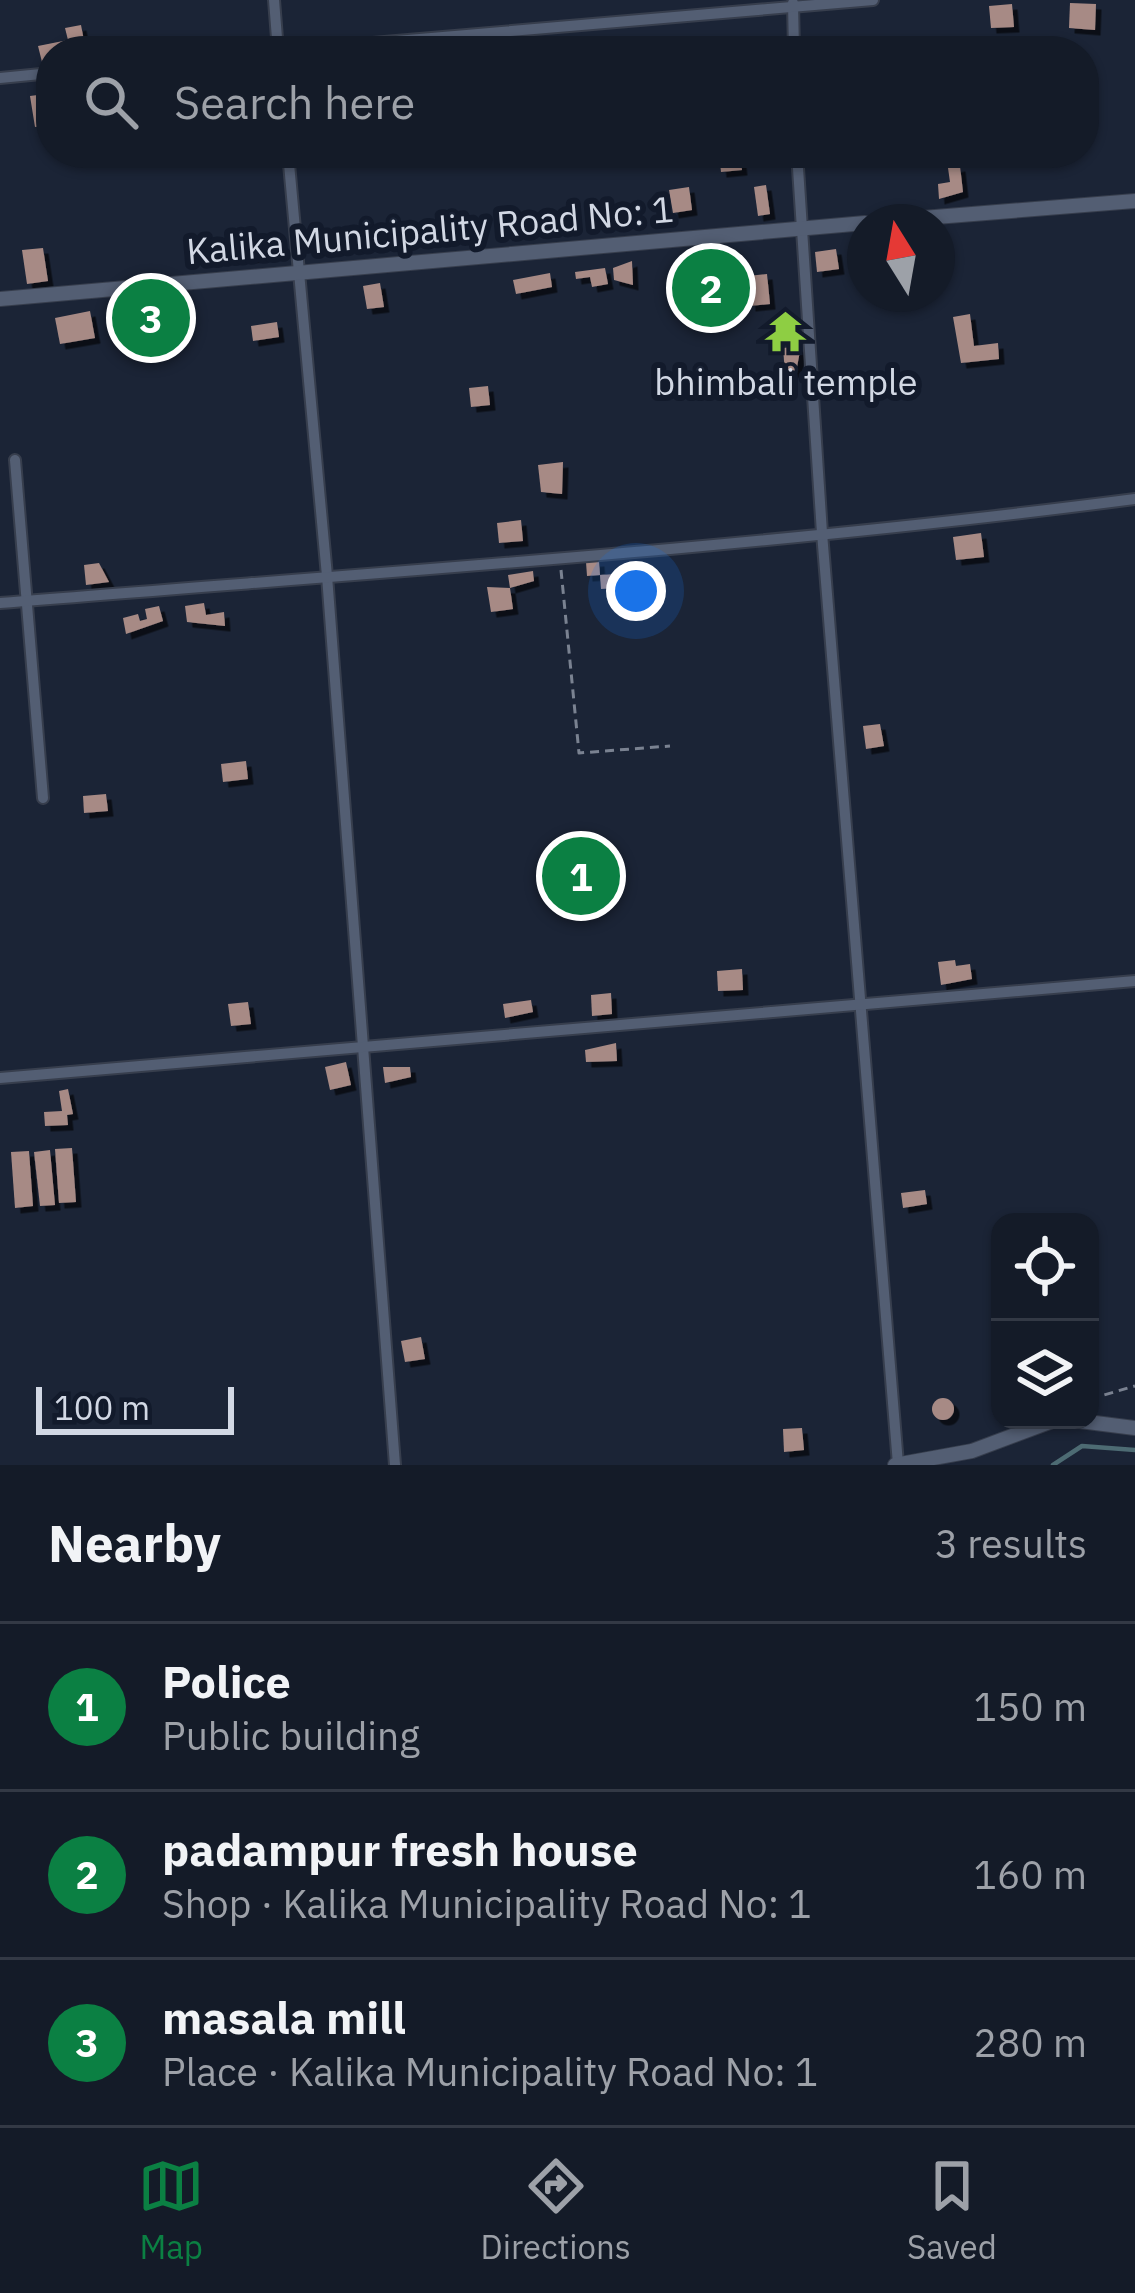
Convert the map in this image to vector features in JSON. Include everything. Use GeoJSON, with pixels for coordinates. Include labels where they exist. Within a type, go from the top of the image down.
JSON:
{"type":"FeatureCollection","features":[{"type":"Feature","properties":{"kind":"street"},"geometry":{"type":"LineString","coordinates":[[274,0],[277,36]]}},
{"type":"Feature","properties":{"kind":"street"},"geometry":{"type":"LineString","coordinates":[[439,36],[793,3],[873,0]]}},
{"type":"Feature","properties":{"kind":"street"},"geometry":{"type":"LineString","coordinates":[[793,3],[794,36]]}},
{"type":"Feature","properties":{"kind":"street"},"geometry":{"type":"LineString","coordinates":[[0,78],[36,74]]}},
{"type":"Feature","properties":{"kind":"street"},"geometry":{"type":"LineString","coordinates":[[289,168],[327,577],[395,1465]]}},
{"type":"Feature","properties":{"kind":"street"},"geometry":{"type":"LineString","coordinates":[[798,168],[897,1464],[972,1451],[1030,1429]]}},
{"type":"Feature","properties":{"kind":"street","name":"Kalika Municipality Road No: 1"},"geometry":{"type":"LineString","coordinates":[[955,215],[1135,201]]}},
{"type":"Feature","properties":{"kind":"street","name":"Kalika Municipality Road No: 1"},"geometry":{"type":"LineString","coordinates":[[0,298],[847,224]]}},
{"type":"Feature","properties":{"kind":"street"},"geometry":{"type":"LineString","coordinates":[[15,460],[43,798]]}},
{"type":"Feature","properties":{"kind":"street"},"geometry":{"type":"LineString","coordinates":[[0,603],[560,558],[1135,499]]}},
{"type":"Feature","properties":{"kind":"street"},"geometry":{"type":"LineString","coordinates":[[0,1078],[1135,981]]}},
{"type":"Feature","properties":{"kind":"street"},"geometry":{"type":"LineString","coordinates":[[1099,1423],[1135,1428]]}},
{"type":"Feature","properties":{"kind":"path"},"geometry":{"type":"LineString","coordinates":[[560,558],[579,753],[670,746]]}},
{"type":"Feature","properties":{"kind":"path"},"geometry":{"type":"LineString","coordinates":[[1099,1396],[1135,1386]]}},
{"type":"Feature","properties":{"kind":"building"},"geometry":{"type":"Polygon","coordinates":[[[1070,3],[1096,4],[1095,30],[1069,28],[1070,3]]]}},
{"type":"Feature","properties":{"kind":"building"},"geometry":{"type":"Polygon","coordinates":[[[1012,4],[1014,27],[991,28],[989,6],[1012,4]]]}},
{"type":"Feature","properties":{"kind":"building"},"geometry":{"type":"Polygon","coordinates":[[[81,25],[83,36],[67,36],[65,28],[81,25]]]}},
{"type":"Feature","properties":{"kind":"building"},"geometry":{"type":"Polygon","coordinates":[[[36,95],[36,127],[35,127],[30,96],[36,95]]]}},
{"type":"Feature","properties":{"kind":"building"},"geometry":{"type":"Polygon","coordinates":[[[948,168],[960,168],[963,192],[939,199],[938,184],[950,182],[948,168]]]}},
{"type":"Feature","properties":{"kind":"building"},"geometry":{"type":"Polygon","coordinates":[[[766,185],[770,214],[758,216],[754,187],[766,185]]]}},
{"type":"Feature","properties":{"kind":"building"},"geometry":{"type":"Polygon","coordinates":[[[689,187],[692,210],[673,213],[669,190],[689,187]]]}},
{"type":"Feature","properties":{"kind":"building"},"geometry":{"type":"Polygon","coordinates":[[[273,241],[275,254],[248,258],[246,244],[273,241]]]}},
{"type":"Feature","properties":{"kind":"building"},"geometry":{"type":"Polygon","coordinates":[[[43,248],[48,281],[27,284],[22,250],[43,248]]]}},
{"type":"Feature","properties":{"kind":"building"},"geometry":{"type":"Polygon","coordinates":[[[836,249],[839,269],[817,272],[815,252],[836,249]]]}},
{"type":"Feature","properties":{"kind":"building"},"geometry":{"type":"Polygon","coordinates":[[[632,261],[633,285],[614,280],[613,268],[632,261]]]}},
{"type":"Feature","properties":{"kind":"building"},"geometry":{"type":"Polygon","coordinates":[[[605,268],[608,284],[592,287],[590,277],[576,279],[575,272],[605,268]]]}},
{"type":"Feature","properties":{"kind":"building"},"geometry":{"type":"Polygon","coordinates":[[[550,273],[552,287],[516,294],[513,280],[550,273]]]}},
{"type":"Feature","properties":{"kind":"building"},"geometry":{"type":"Polygon","coordinates":[[[767,274],[770,304],[750,306],[748,276],[767,274]]]}},
{"type":"Feature","properties":{"kind":"building"},"geometry":{"type":"Polygon","coordinates":[[[380,283],[384,307],[367,309],[363,286],[380,283]]]}},
{"type":"Feature","properties":{"kind":"building"},"geometry":{"type":"Polygon","coordinates":[[[181,306],[184,330],[169,332],[165,308],[181,306]]]}},
{"type":"Feature","properties":{"kind":"building"},"geometry":{"type":"Polygon","coordinates":[[[90,311],[95,338],[60,344],[55,318],[90,311]]]}},
{"type":"Feature","properties":{"kind":"building"},"geometry":{"type":"Polygon","coordinates":[[[970,314],[974,346],[998,343],[999,359],[961,363],[953,317],[970,314]]]}},
{"type":"Feature","properties":{"kind":"building"},"geometry":{"type":"Polygon","coordinates":[[[277,322],[279,337],[253,341],[251,326],[277,322]]]}},
{"type":"Feature","properties":{"kind":"building"},"geometry":{"type":"Polygon","coordinates":[[[801,346],[796,372],[785,373],[783,348],[801,346]]]}},
{"type":"Feature","properties":{"kind":"building"},"geometry":{"type":"Polygon","coordinates":[[[488,386],[490,405],[471,407],[469,388],[488,386]]]}},
{"type":"Feature","properties":{"kind":"building"},"geometry":{"type":"Polygon","coordinates":[[[563,462],[562,494],[541,492],[538,465],[563,462]]]}},
{"type":"Feature","properties":{"kind":"building"},"geometry":{"type":"Polygon","coordinates":[[[521,520],[523,541],[499,543],[497,523],[521,520]]]}},
{"type":"Feature","properties":{"kind":"building"},"geometry":{"type":"Polygon","coordinates":[[[981,533],[984,557],[956,560],[953,537],[981,533]]]}},
{"type":"Feature","properties":{"kind":"building"},"geometry":{"type":"Polygon","coordinates":[[[599,561],[600,575],[587,576],[586,562],[599,561]]]}},
{"type":"Feature","properties":{"kind":"building"},"geometry":{"type":"Polygon","coordinates":[[[99,563],[109,582],[86,585],[84,565],[99,563]]]}},
{"type":"Feature","properties":{"kind":"building"},"geometry":{"type":"Polygon","coordinates":[[[533,571],[534,581],[510,588],[508,575],[533,571]]]}},
{"type":"Feature","properties":{"kind":"building"},"geometry":{"type":"Polygon","coordinates":[[[616,574],[617,588],[601,589],[600,575],[616,574]]]}},
{"type":"Feature","properties":{"kind":"building"},"geometry":{"type":"Polygon","coordinates":[[[487,587],[510,588],[513,609],[491,612],[487,587]]]}},
{"type":"Feature","properties":{"kind":"building"},"geometry":{"type":"Polygon","coordinates":[[[204,603],[206,615],[224,612],[225,626],[187,622],[185,606],[204,603]]]}},
{"type":"Feature","properties":{"kind":"building"},"geometry":{"type":"Polygon","coordinates":[[[159,606],[163,621],[126,634],[123,618],[138,614],[140,621],[147,619],[145,609],[159,606]]]}},
{"type":"Feature","properties":{"kind":"building"},"geometry":{"type":"Polygon","coordinates":[[[880,724],[884,746],[866,749],[863,726],[880,724]]]}},
{"type":"Feature","properties":{"kind":"building"},"geometry":{"type":"Polygon","coordinates":[[[246,761],[248,779],[223,782],[221,764],[246,761]]]}},
{"type":"Feature","properties":{"kind":"building"},"geometry":{"type":"Polygon","coordinates":[[[106,794],[108,811],[84,813],[83,796],[106,794]]]}},
{"type":"Feature","properties":{"kind":"building"},"geometry":{"type":"Polygon","coordinates":[[[955,960],[956,966],[970,964],[972,979],[941,985],[938,962],[955,960]]]}},
{"type":"Feature","properties":{"kind":"building"},"geometry":{"type":"Polygon","coordinates":[[[742,969],[743,990],[718,991],[717,971],[742,969]]]}},
{"type":"Feature","properties":{"kind":"building"},"geometry":{"type":"Polygon","coordinates":[[[611,993],[612,1014],[592,1016],[591,995],[611,993]]]}},
{"type":"Feature","properties":{"kind":"building"},"geometry":{"type":"Polygon","coordinates":[[[531,1000],[533,1012],[505,1018],[503,1004],[531,1000]]]}},
{"type":"Feature","properties":{"kind":"building"},"geometry":{"type":"Polygon","coordinates":[[[248,1002],[251,1024],[231,1026],[228,1004],[248,1002]]]}},
{"type":"Feature","properties":{"kind":"building"},"geometry":{"type":"Polygon","coordinates":[[[616,1043],[617,1061],[586,1062],[585,1050],[616,1043]]]}},
{"type":"Feature","properties":{"kind":"building"},"geometry":{"type":"Polygon","coordinates":[[[346,1062],[351,1085],[330,1090],[325,1067],[346,1062]]]}},
{"type":"Feature","properties":{"kind":"building"},"geometry":{"type":"Polygon","coordinates":[[[383,1067],[410,1067],[411,1077],[385,1083],[383,1067]]]}},
{"type":"Feature","properties":{"kind":"building"},"geometry":{"type":"Polygon","coordinates":[[[68,1089],[73,1114],[67,1115],[68,1125],[45,1126],[44,1112],[62,1111],[59,1091],[68,1089]]]}},
{"type":"Feature","properties":{"kind":"building"},"geometry":{"type":"Polygon","coordinates":[[[72,1148],[76,1202],[59,1203],[55,1149],[72,1148]]]}},
{"type":"Feature","properties":{"kind":"building"},"geometry":{"type":"Polygon","coordinates":[[[50,1150],[55,1205],[40,1206],[34,1152],[50,1150]]]}},
{"type":"Feature","properties":{"kind":"building"},"geometry":{"type":"Polygon","coordinates":[[[29,1151],[33,1206],[15,1208],[11,1152],[29,1151]]]}},
{"type":"Feature","properties":{"kind":"building"},"geometry":{"type":"Polygon","coordinates":[[[925,1190],[927,1204],[903,1208],[901,1193],[925,1190]]]}},
{"type":"Feature","properties":{"kind":"building"},"geometry":{"type":"Polygon","coordinates":[[[421,1337],[425,1359],[405,1362],[401,1341],[421,1337]]]}},
{"type":"Feature","properties":{"kind":"building"},"geometry":{"type":"Polygon","coordinates":[[[943,1398],[954,1409],[943,1420],[932,1409],[943,1398]]]}},
{"type":"Feature","properties":{"kind":"building"},"geometry":{"type":"Polygon","coordinates":[[[802,1428],[804,1450],[784,1452],[783,1429],[802,1428]]]}},
{"type":"Feature","properties":{"kind":"waterway"},"geometry":{"type":"LineString","coordinates":[[1053,1465],[1082,1446],[1135,1450]]}},
{"type":"Feature","properties":{"kind":"place","name":"padampur fresh house"},"geometry":{"type":"Point","coordinates":[711,288]}},
{"type":"Feature","properties":{"kind":"place","name":"masala mill"},"geometry":{"type":"Point","coordinates":[151,318]}},
{"type":"Feature","properties":{"kind":"place","name":"bhimbali temple"},"geometry":{"type":"Point","coordinates":[786,332]}},
{"type":"Feature","properties":{"kind":"place","name":"Police"},"geometry":{"type":"Point","coordinates":[581,876]}}]}
